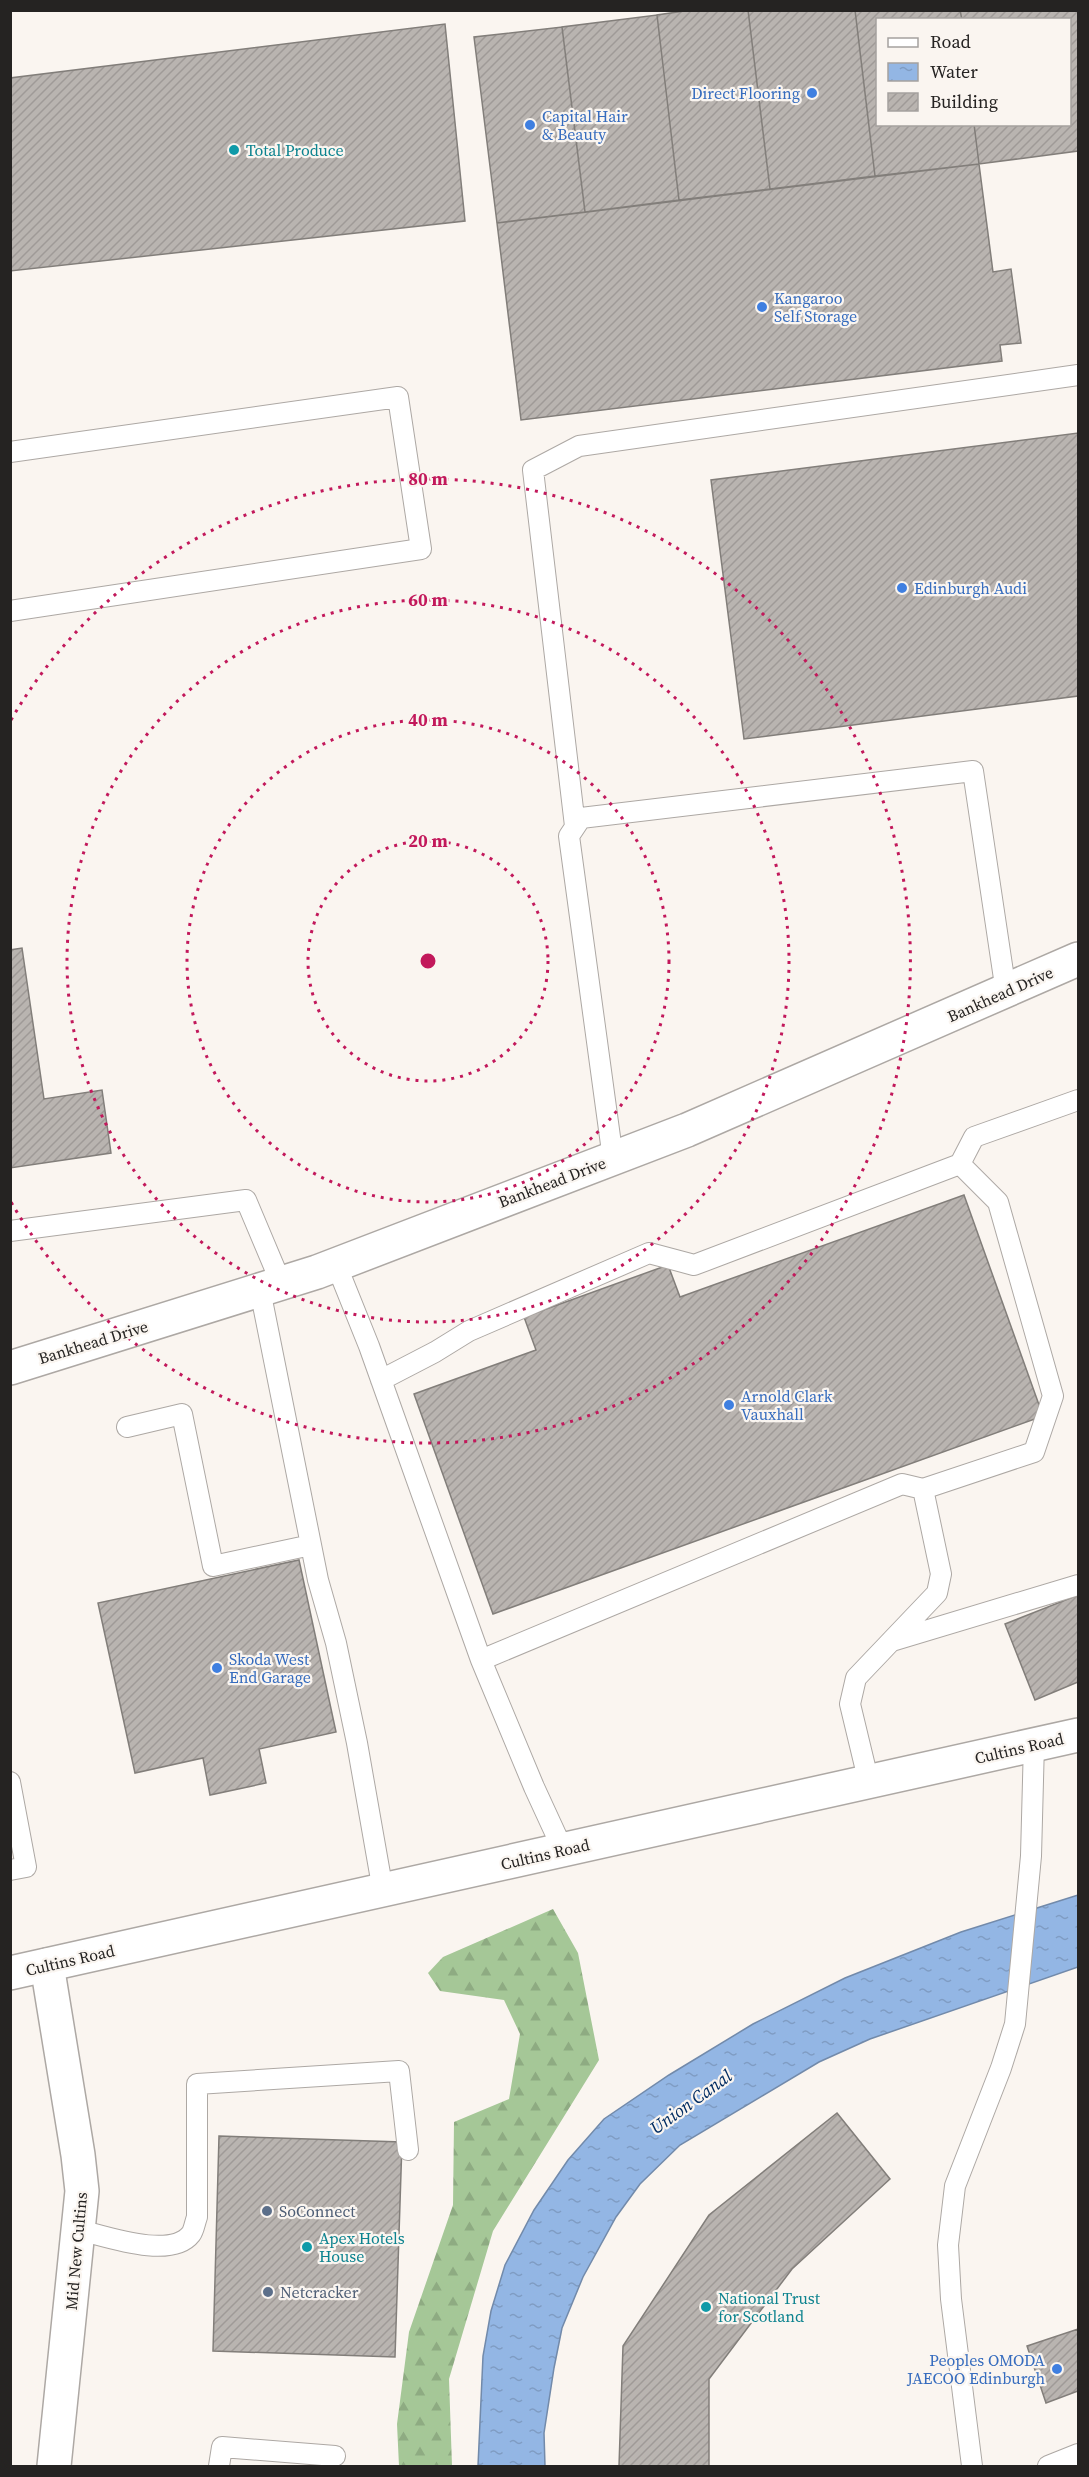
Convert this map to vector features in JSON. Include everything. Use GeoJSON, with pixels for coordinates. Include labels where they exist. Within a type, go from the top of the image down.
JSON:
{"type":"FeatureCollection","features":[{"type":"Feature","properties":{"kind":"street","name":"Bankhead Drive"},"geometry":{"type":"LineString","coordinates":[[10,1368],[271,1287],[687,1130],[1078,959]]}},
{"type":"Feature","properties":{"kind":"street","name":"Cultins Road"},"geometry":{"type":"LineString","coordinates":[[10,1973],[1078,1735]]}},
{"type":"Feature","properties":{"kind":"street","name":"Mid New Cultins"},"geometry":{"type":"LineString","coordinates":[[47,1965],[82,2191],[54,2466]]}},
{"type":"Feature","properties":{"kind":"lane"},"geometry":{"type":"LineString","coordinates":[[575,826],[532,470],[579,446],[1078,375]]}},
{"type":"Feature","properties":{"kind":"lane"},"geometry":{"type":"LineString","coordinates":[[10,452],[398,397],[422,549],[10,611]]}},
{"type":"Feature","properties":{"kind":"lane"},"geometry":{"type":"LineString","coordinates":[[613,1158],[569,836],[581,818],[973,771],[1006,992]]}},
{"type":"Feature","properties":{"kind":"lane"},"geometry":{"type":"LineString","coordinates":[[381,1380],[435,1352],[469,1331],[649,1253],[694,1265],[960,1164],[974,1137],[1078,1100]]}},
{"type":"Feature","properties":{"kind":"lane"},"geometry":{"type":"LineString","coordinates":[[481,1660],[902,1484],[923,1489],[1034,1452],[1053,1396],[998,1202],[960,1164]]}},
{"type":"Feature","properties":{"kind":"lane"},"geometry":{"type":"LineString","coordinates":[[10,1231],[246,1200],[271,1287],[311,1545],[346,1688],[383,1891]]}},
{"type":"Feature","properties":{"kind":"lane"},"geometry":{"type":"LineString","coordinates":[[336,1264],[381,1380],[481,1660],[563,1850]]}},
{"type":"Feature","properties":{"kind":"lane"},"geometry":{"type":"LineString","coordinates":[[127,1427],[182,1414],[213,1566],[311,1545]]}},
{"type":"Feature","properties":{"kind":"lane"},"geometry":{"type":"LineString","coordinates":[[869,1783],[850,1704],[856,1678],[937,1593],[941,1574],[923,1489]]}},
{"type":"Feature","properties":{"kind":"lane"},"geometry":{"type":"LineString","coordinates":[[890,1642],[1078,1585]]}},
{"type":"Feature","properties":{"kind":"lane"},"geometry":{"type":"LineString","coordinates":[[972,2466],[951,2299],[948,2245],[955,2186],[1001,2068],[1015,2024],[1031,1856],[1035,1743]]}},
{"type":"Feature","properties":{"kind":"lane"},"geometry":{"type":"LineString","coordinates":[[10,1782],[26,1867],[10,1870]]}},
{"type":"Feature","properties":{"kind":"lane"},"geometry":{"type":"LineString","coordinates":[[79,2230],[150,2247],[176,2244],[191,2235],[197,2217],[197,2084],[399,2071],[408,2150]]}},
{"type":"Feature","properties":{"kind":"lane"},"geometry":{"type":"LineString","coordinates":[[219,2466],[222,2447],[335,2456]]}},
{"type":"Feature","properties":{"kind":"lane"},"geometry":{"type":"LineString","coordinates":[[1048,2466],[1078,2454]]}},
{"type":"Feature","properties":{"kind":"green space"},"geometry":{"type":"Polygon","coordinates":[[[553,1909],[578,1953],[599,2060],[493,2231],[449,2379],[452,2466],[399,2466],[397,2424],[409,2332],[453,2205],[454,2122],[509,2099],[520,2034],[504,2000],[440,1991],[428,1973],[443,1957],[553,1909]]]}},
{"type":"Feature","properties":{"kind":"water","name":"Union Canal"},"geometry":{"type":"Polygon","coordinates":[[[1078,1895],[1078,1967],[870,2039],[819,2062],[680,2145],[640,2184],[616,2217],[583,2277],[562,2328],[544,2433],[545,2466],[478,2466],[483,2356],[491,2311],[505,2265],[534,2210],[568,2160],[604,2119],[669,2075],[753,2024],[845,1978],[961,1932],[1078,1895]]]}},
{"type":"Feature","properties":{"kind":"building"},"geometry":{"type":"Polygon","coordinates":[[[691,10],[748,10],[770,189],[679,200],[657,15],[691,10]]]}},
{"type":"Feature","properties":{"kind":"building","name":"Direct Flooring"},"geometry":{"type":"Polygon","coordinates":[[[748,10],[855,10],[875,176],[770,189],[748,10]]]}},
{"type":"Feature","properties":{"kind":"building"},"geometry":{"type":"Polygon","coordinates":[[[855,10],[960,10],[962,18],[876,18],[876,126],[974,126],[979,164],[875,176],[855,10]]]}},
{"type":"Feature","properties":{"kind":"building"},"geometry":{"type":"Polygon","coordinates":[[[960,10],[1078,10],[1078,151],[979,164],[974,126],[1071,126],[1071,18],[962,18],[960,10]]]}},
{"type":"Feature","properties":{"kind":"building"},"geometry":{"type":"Polygon","coordinates":[[[657,15],[679,200],[585,212],[562,27],[657,15]]]}},
{"type":"Feature","properties":{"kind":"building","name":"Total Produce"},"geometry":{"type":"Polygon","coordinates":[[[445,24],[465,221],[10,271],[10,78],[445,24]]]}},
{"type":"Feature","properties":{"kind":"building","name":"Capital Hair & Beauty"},"geometry":{"type":"Polygon","coordinates":[[[562,27],[585,212],[497,223],[474,37],[562,27]]]}},
{"type":"Feature","properties":{"kind":"building","name":"Kangaroo Self Storage"},"geometry":{"type":"Polygon","coordinates":[[[979,164],[993,272],[1011,269],[1021,343],[1000,345],[1002,361],[521,420],[497,223],[979,164]]]}},
{"type":"Feature","properties":{"kind":"building","name":"Edinburgh Audi"},"geometry":{"type":"Polygon","coordinates":[[[1078,433],[1078,696],[744,739],[711,480],[1078,433]]]}},
{"type":"Feature","properties":{"kind":"building"},"geometry":{"type":"Polygon","coordinates":[[[22,948],[44,1099],[102,1090],[111,1153],[10,1168],[10,950],[22,948]]]}},
{"type":"Feature","properties":{"kind":"building","name":"Arnold Clark Vauxhall"},"geometry":{"type":"Polygon","coordinates":[[[964,1195],[1043,1416],[493,1614],[414,1394],[536,1350],[524,1317],[668,1265],[680,1297],[964,1195]]]}},
{"type":"Feature","properties":{"kind":"building","name":"Skoda West End Garage"},"geometry":{"type":"Polygon","coordinates":[[[299,1560],[336,1732],[259,1749],[266,1783],[210,1795],[203,1758],[135,1773],[98,1603],[299,1560]]]}},
{"type":"Feature","properties":{"kind":"building"},"geometry":{"type":"Polygon","coordinates":[[[1078,1595],[1078,1682],[1035,1700],[1005,1624],[1078,1595]]]}},
{"type":"Feature","properties":{"kind":"building","name":"National Trust for Scotland"},"geometry":{"type":"Polygon","coordinates":[[[837,2113],[890,2179],[792,2269],[709,2379],[709,2466],[619,2466],[623,2346],[709,2215],[837,2113]]]}},
{"type":"Feature","properties":{"kind":"building","name":"Apex Hotels House"},"geometry":{"type":"Polygon","coordinates":[[[219,2136],[402,2142],[395,2357],[213,2351],[219,2136]]]}},
{"type":"Feature","properties":{"kind":"building","name":"Peoples OMODA JAECOO Edinburgh"},"geometry":{"type":"Polygon","coordinates":[[[1078,2329],[1078,2391],[1046,2403],[1027,2346],[1078,2329]]]}},
{"type":"Feature","properties":{"kind":"place","name":"Direct Flooring"},"geometry":{"type":"Point","coordinates":[812,93]}},
{"type":"Feature","properties":{"kind":"place","name":"Capital Hair & Beauty"},"geometry":{"type":"Point","coordinates":[530,125]}},
{"type":"Feature","properties":{"kind":"place","name":"Total Produce"},"geometry":{"type":"Point","coordinates":[234,150]}},
{"type":"Feature","properties":{"kind":"place","name":"Kangaroo Self Storage"},"geometry":{"type":"Point","coordinates":[762,307]}},
{"type":"Feature","properties":{"kind":"place","name":"Edinburgh Audi"},"geometry":{"type":"Point","coordinates":[902,588]}},
{"type":"Feature","properties":{"kind":"place","name":"Arnold Clark Vauxhall"},"geometry":{"type":"Point","coordinates":[729,1405]}},
{"type":"Feature","properties":{"kind":"place","name":"Skoda West End Garage"},"geometry":{"type":"Point","coordinates":[217,1668]}},
{"type":"Feature","properties":{"kind":"place","name":"SoConnect"},"geometry":{"type":"Point","coordinates":[267,2211]}},
{"type":"Feature","properties":{"kind":"place","name":"Apex Hotels House"},"geometry":{"type":"Point","coordinates":[307,2247]}},
{"type":"Feature","properties":{"kind":"place","name":"Netcracker"},"geometry":{"type":"Point","coordinates":[268,2292]}},
{"type":"Feature","properties":{"kind":"place","name":"National Trust for Scotland"},"geometry":{"type":"Point","coordinates":[706,2307]}},
{"type":"Feature","properties":{"kind":"place","name":"Peoples OMODA JAECOO Edinburgh"},"geometry":{"type":"Point","coordinates":[1057,2369]}}]}
